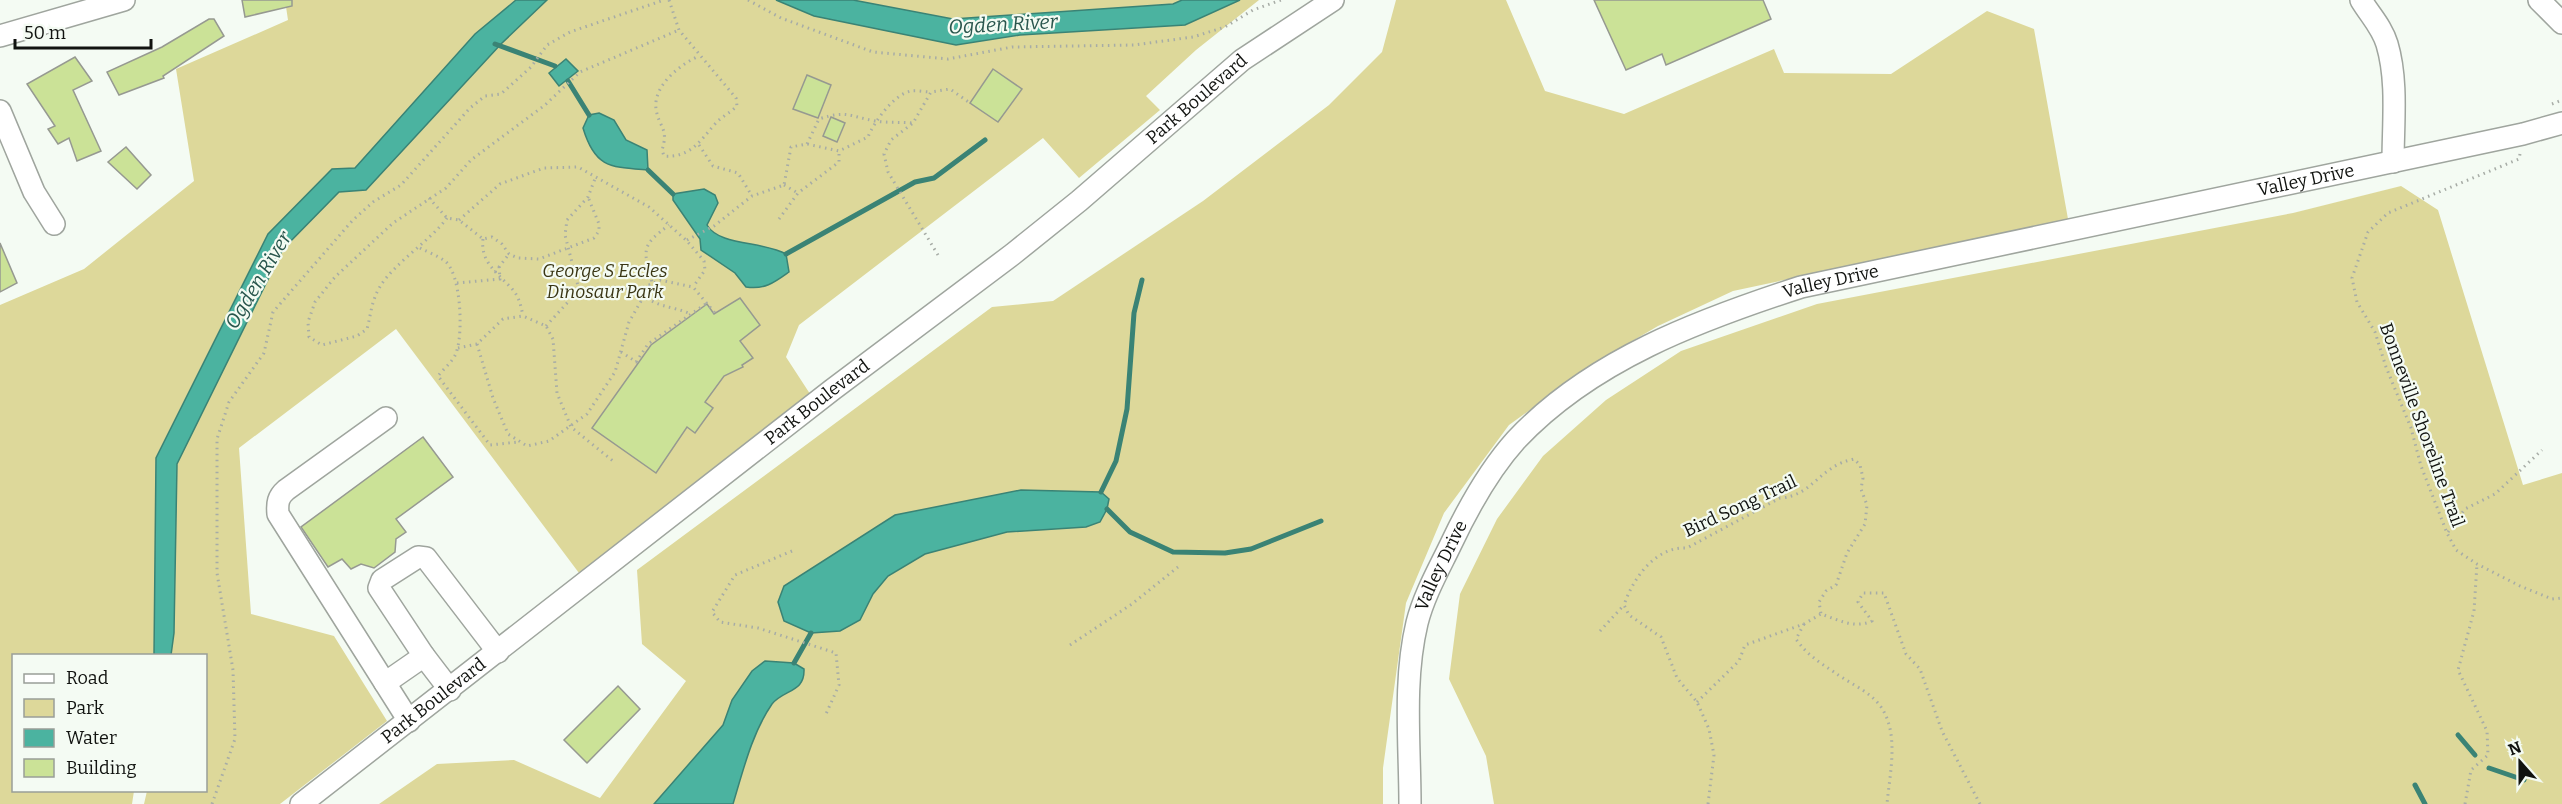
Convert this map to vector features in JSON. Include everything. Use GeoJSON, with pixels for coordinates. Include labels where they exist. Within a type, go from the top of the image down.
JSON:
{"type":"FeatureCollection","features":[{"type":"Feature","properties":{"kind":"street"},"geometry":{"type":"LineString","coordinates":[[0,36],[124,0]]}},
{"type":"Feature","properties":{"kind":"street","name":"Park Boulevard"},"geometry":{"type":"LineString","coordinates":[[301,804],[450,690],[663,521],[1079,201],[1242,60],[1334,0]]}},
{"type":"Feature","properties":{"kind":"street"},"geometry":{"type":"LineString","coordinates":[[2361,0],[2376,21],[2387,44],[2393,89],[2393,162]]}},
{"type":"Feature","properties":{"kind":"street"},"geometry":{"type":"LineString","coordinates":[[2539,0],[2562,23]]}},
{"type":"Feature","properties":{"kind":"street"},"geometry":{"type":"LineString","coordinates":[[0,111],[34,192],[54,224]]}},
{"type":"Feature","properties":{"kind":"street","name":"Valley Drive"},"geometry":{"type":"LineString","coordinates":[[1410,804],[1410,668],[1417,622],[1433,580],[1470,505],[1515,441],[1578,385],[1656,342],[1735,308],[1801,287],[2523,134],[2562,123]]}},
{"type":"Feature","properties":{"kind":"street"},"geometry":{"type":"LineString","coordinates":[[386,418],[281,494],[277,507],[278,514],[409,721]]}},
{"type":"Feature","properties":{"kind":"street"},"geometry":{"type":"LineString","coordinates":[[450,690],[424,656],[379,588],[382,580],[418,556],[426,558],[498,652]]}},
{"type":"Feature","properties":{"kind":"street"},"geometry":{"type":"LineString","coordinates":[[384,683],[424,656]]}},
{"type":"Feature","properties":{"kind":"path"},"geometry":{"type":"LineString","coordinates":[[212,804],[235,739],[233,670],[217,573],[217,439],[229,402],[264,353],[273,312],[352,221],[373,202],[402,185],[470,108],[485,96],[501,94],[531,67],[548,45],[570,32],[664,0]]}},
{"type":"Feature","properties":{"kind":"path"},"geometry":{"type":"LineString","coordinates":[[669,0],[679,30],[736,98],[737,106],[716,122],[699,145],[692,150],[664,156],[662,150],[666,137],[656,109],[657,101],[669,76],[680,65],[699,56]]}},
{"type":"Feature","properties":{"kind":"path"},"geometry":{"type":"LineString","coordinates":[[748,0],[781,18],[873,52],[948,59],[1012,47],[1134,45],[1193,37],[1225,27],[1253,10],[1281,0]]}},
{"type":"Feature","properties":{"kind":"path"},"geometry":{"type":"LineString","coordinates":[[447,218],[420,248],[391,271],[375,295],[368,329],[357,336],[322,345],[309,338],[308,322],[315,302],[335,277],[393,223],[446,188],[471,160],[545,105],[580,72],[591,65],[679,30]]}},
{"type":"Feature","properties":{"kind":"path"},"geometry":{"type":"LineString","coordinates":[[784,184],[791,147],[807,144],[838,151],[868,136],[874,121],[903,94],[911,91],[931,92],[950,89],[970,103]]}},
{"type":"Feature","properties":{"kind":"path"},"geometry":{"type":"LineString","coordinates":[[931,92],[914,123],[891,140],[884,154],[888,172],[938,255]]}},
{"type":"Feature","properties":{"kind":"path"},"geometry":{"type":"LineString","coordinates":[[2551,104],[2562,100]]}},
{"type":"Feature","properties":{"kind":"path"},"geometry":{"type":"LineString","coordinates":[[807,144],[819,119],[836,114],[852,113],[874,121],[914,123]]}},
{"type":"Feature","properties":{"kind":"path","name":"Bonneville Shoreline Trail"},"geometry":{"type":"LineString","coordinates":[[2523,134],[2519,159],[2388,213],[2368,232],[2352,278],[2357,302],[2376,332],[2386,367],[2411,428],[2421,466],[2447,534],[2456,550],[2477,564],[2552,599],[2562,598]]}},
{"type":"Feature","properties":{"kind":"path"},"geometry":{"type":"LineString","coordinates":[[699,145],[713,166],[738,173],[752,196]]}},
{"type":"Feature","properties":{"kind":"path"},"geometry":{"type":"LineString","coordinates":[[779,219],[798,193],[839,162],[838,151]]}},
{"type":"Feature","properties":{"kind":"path"},"geometry":{"type":"LineString","coordinates":[[459,220],[500,184],[527,173],[567,166],[578,167],[649,207],[687,241],[704,261],[705,270],[693,287]]}},
{"type":"Feature","properties":{"kind":"path"},"geometry":{"type":"LineString","coordinates":[[579,290],[565,235],[567,220],[588,197],[596,176]]}},
{"type":"Feature","properties":{"kind":"path"},"geometry":{"type":"LineString","coordinates":[[784,184],[798,193]]}},
{"type":"Feature","properties":{"kind":"path"},"geometry":{"type":"LineString","coordinates":[[687,241],[714,226],[752,196],[784,184]]}},
{"type":"Feature","properties":{"kind":"path"},"geometry":{"type":"LineString","coordinates":[[483,239],[492,237],[502,244],[509,254],[518,258],[539,259],[588,242],[599,231],[599,224],[588,197]]}},
{"type":"Feature","properties":{"kind":"path"},"geometry":{"type":"LineString","coordinates":[[429,198],[447,218],[459,220],[483,239],[484,256],[500,279],[512,289],[519,299],[523,316]]}},
{"type":"Feature","properties":{"kind":"path"},"geometry":{"type":"LineString","coordinates":[[477,344],[493,398],[508,434],[527,446],[549,441],[587,414],[615,372],[629,322],[652,282],[644,255],[648,242],[669,225]]}},
{"type":"Feature","properties":{"kind":"path"},"geometry":{"type":"LineString","coordinates":[[420,248],[445,261],[453,271],[457,283],[460,323],[458,348],[438,375],[490,445],[518,442]]}},
{"type":"Feature","properties":{"kind":"path"},"geometry":{"type":"LineString","coordinates":[[495,272],[509,254]]}},
{"type":"Feature","properties":{"kind":"path"},"geometry":{"type":"LineString","coordinates":[[499,266],[500,279]]}},
{"type":"Feature","properties":{"kind":"path"},"geometry":{"type":"LineString","coordinates":[[457,283],[500,279]]}},
{"type":"Feature","properties":{"kind":"path"},"geometry":{"type":"LineString","coordinates":[[546,326],[579,290],[612,287],[638,290],[660,280],[693,287],[715,313]]}},
{"type":"Feature","properties":{"kind":"path"},"geometry":{"type":"LineString","coordinates":[[638,290],[653,304],[676,307],[691,314]]}},
{"type":"Feature","properties":{"kind":"path"},"geometry":{"type":"LineString","coordinates":[[621,352],[637,363],[648,344],[707,303]]}},
{"type":"Feature","properties":{"kind":"path"},"geometry":{"type":"LineString","coordinates":[[458,348],[477,344],[503,319],[523,316],[546,326],[553,339],[557,393],[571,427],[614,460]]}},
{"type":"Feature","properties":{"kind":"path"},"geometry":{"type":"LineString","coordinates":[[2447,534],[2465,509],[2495,494],[2542,450]]}},
{"type":"Feature","properties":{"kind":"path","name":"Bird Song Trail"},"geometry":{"type":"LineString","coordinates":[[1624,605],[1630,586],[1659,554],[1674,547],[1687,548],[1780,498],[1795,497],[1809,488],[1816,477],[1842,462],[1854,459],[1860,465],[1863,478],[1861,489],[1867,505],[1864,524],[1847,553],[1836,585],[1826,591],[1819,602],[1821,614]]}},
{"type":"Feature","properties":{"kind":"path"},"geometry":{"type":"LineString","coordinates":[[792,551],[735,574],[712,612],[720,622],[758,628],[836,653],[839,685],[826,714]]}},
{"type":"Feature","properties":{"kind":"path"},"geometry":{"type":"LineString","coordinates":[[2465,804],[2471,770],[2488,755],[2487,731],[2458,670],[2474,611],[2477,564]]}},
{"type":"Feature","properties":{"kind":"path"},"geometry":{"type":"LineString","coordinates":[[1070,645],[1132,604],[1178,567]]}},
{"type":"Feature","properties":{"kind":"path"},"geometry":{"type":"LineString","coordinates":[[1697,702],[1739,661],[1744,645],[1804,624],[1821,614],[1855,626],[1865,624],[1872,621],[1858,602],[1863,593],[1884,593],[1906,654],[1920,669],[1942,731],[1980,804]]}},
{"type":"Feature","properties":{"kind":"path"},"geometry":{"type":"LineString","coordinates":[[1600,631],[1624,605],[1629,615],[1661,637],[1677,678],[1697,702],[1709,729],[1714,755],[1708,804]]}},
{"type":"Feature","properties":{"kind":"path"},"geometry":{"type":"LineString","coordinates":[[1804,624],[1796,639],[1804,652],[1872,696],[1883,709],[1890,726],[1892,751],[1887,804]]}},
{"type":"Feature","properties":{"kind":"green space"},"geometry":{"type":"Polygon","coordinates":[[[285,0],[516,0],[475,34],[355,169],[268,234],[156,458],[154,654],[12,654],[12,792],[134,792],[132,804],[0,804],[0,305],[84,269],[194,181],[176,69],[288,20],[285,0]]]}},
{"type":"Feature","properties":{"kind":"green space","name":"George S Eccles Dinosaur Park"},"geometry":{"type":"Polygon","coordinates":[[[547,0],[776,0],[956,45],[1020,35],[1185,25],[1240,0],[1259,0],[1196,50],[1146,96],[1160,110],[1079,178],[1043,138],[799,325],[786,357],[814,400],[582,577],[396,329],[239,448],[251,614],[334,636],[387,721],[280,804],[144,804],[147,792],[207,792],[207,654],[171,654],[174,633],[177,464],[283,249],[339,192],[366,190],[501,44],[547,0]]]}},
{"type":"Feature","properties":{"kind":"green space"},"geometry":{"type":"Polygon","coordinates":[[[853,0],[1182,0],[1173,4],[953,19],[853,0]]]}},
{"type":"Feature","properties":{"kind":"green space"},"geometry":{"type":"Polygon","coordinates":[[[1396,0],[1506,0],[1545,91],[1624,114],[1774,49],[1784,73],[1891,74],[1987,11],[2034,29],[2068,219],[1733,291],[1658,326],[1598,361],[1509,425],[1444,513],[1406,603],[1383,768],[1383,804],[379,804],[437,764],[514,760],[600,798],[686,681],[642,644],[637,570],[992,307],[1053,301],[1203,201],[1329,105],[1382,52],[1396,0]]]}},
{"type":"Feature","properties":{"kind":"green space"},"geometry":{"type":"Polygon","coordinates":[[[2401,186],[2438,210],[2523,485],[2562,473],[2562,804],[1494,804],[1486,756],[1449,679],[1460,594],[1497,519],[1543,456],[1606,400],[1681,351],[1817,304],[2293,213],[2401,186]]]}},
{"type":"Feature","properties":{"kind":"water","name":"Ogden River"},"geometry":{"type":"Polygon","coordinates":[[[516,0],[547,0],[501,44],[366,190],[339,192],[283,249],[177,464],[174,633],[171,654],[154,654],[156,458],[268,234],[332,169],[355,168],[475,34],[516,0]]]}},
{"type":"Feature","properties":{"kind":"water","name":"Ogden River"},"geometry":{"type":"Polygon","coordinates":[[[776,0],[853,0],[953,19],[1173,4],[1182,0],[1240,0],[1185,25],[1020,35],[956,45],[814,16],[776,0]]]}},
{"type":"Feature","properties":{"kind":"water"},"geometry":{"type":"Polygon","coordinates":[[[566,59],[578,71],[559,86],[549,73],[566,59]]]}},
{"type":"Feature","properties":{"kind":"water"},"geometry":{"type":"Polygon","coordinates":[[[599,113],[614,120],[626,140],[647,150],[648,170],[614,166],[599,158],[593,151],[583,128],[589,115],[599,113]]]}},
{"type":"Feature","properties":{"kind":"water"},"geometry":{"type":"Polygon","coordinates":[[[704,189],[715,195],[718,203],[707,225],[713,232],[721,237],[786,254],[789,272],[764,286],[746,287],[735,273],[701,250],[700,239],[673,200],[673,194],[704,189]]]}},
{"type":"Feature","properties":{"kind":"water"},"geometry":{"type":"Polygon","coordinates":[[[1021,490],[1101,492],[1109,499],[1100,522],[1086,527],[1007,532],[925,554],[888,576],[873,594],[860,620],[840,631],[811,633],[784,621],[778,602],[784,586],[895,515],[1021,490]]]}},
{"type":"Feature","properties":{"kind":"water"},"geometry":{"type":"Polygon","coordinates":[[[765,661],[794,663],[804,669],[803,677],[797,687],[772,704],[765,715],[749,752],[733,804],[654,804],[723,725],[732,700],[752,671],[765,661]]]}},
{"type":"Feature","properties":{"kind":"building"},"geometry":{"type":"Polygon","coordinates":[[[242,0],[292,0],[292,6],[245,17],[242,0]]]}},
{"type":"Feature","properties":{"kind":"building"},"geometry":{"type":"Polygon","coordinates":[[[1594,0],[1763,0],[1771,19],[1666,65],[1662,54],[1626,70],[1594,0]]]}},
{"type":"Feature","properties":{"kind":"building"},"geometry":{"type":"Polygon","coordinates":[[[209,19],[214,19],[224,36],[163,76],[164,78],[119,95],[107,72],[162,47],[209,19]]]}},
{"type":"Feature","properties":{"kind":"building"},"geometry":{"type":"Polygon","coordinates":[[[75,57],[92,81],[73,90],[101,151],[77,161],[69,138],[58,144],[48,129],[55,126],[27,84],[75,57]]]}},
{"type":"Feature","properties":{"kind":"building"},"geometry":{"type":"Polygon","coordinates":[[[993,69],[1022,89],[998,122],[970,103],[993,69]]]}},
{"type":"Feature","properties":{"kind":"building"},"geometry":{"type":"Polygon","coordinates":[[[807,75],[831,85],[818,118],[793,109],[807,75]]]}},
{"type":"Feature","properties":{"kind":"building"},"geometry":{"type":"Polygon","coordinates":[[[831,117],[845,123],[837,142],[823,136],[831,117]]]}},
{"type":"Feature","properties":{"kind":"building"},"geometry":{"type":"Polygon","coordinates":[[[126,147],[151,175],[137,189],[108,162],[126,147]]]}},
{"type":"Feature","properties":{"kind":"building"},"geometry":{"type":"Polygon","coordinates":[[[0,243],[17,283],[0,292],[0,243]]]}},
{"type":"Feature","properties":{"kind":"building"},"geometry":{"type":"Polygon","coordinates":[[[740,298],[760,325],[740,341],[753,358],[742,365],[743,367],[724,376],[705,402],[713,408],[695,433],[687,427],[656,473],[592,428],[651,345],[707,304],[714,314],[740,298]]]}},
{"type":"Feature","properties":{"kind":"building"},"geometry":{"type":"Polygon","coordinates":[[[423,437],[453,477],[396,519],[406,532],[396,539],[395,552],[374,568],[361,564],[351,569],[342,559],[328,567],[301,527],[423,437]]]}},
{"type":"Feature","properties":{"kind":"building"},"geometry":{"type":"Polygon","coordinates":[[[618,686],[640,709],[587,763],[564,740],[618,686]]]}},
{"type":"Feature","properties":{"kind":"waterway"},"geometry":{"type":"LineString","coordinates":[[495,44],[555,66]]}},
{"type":"Feature","properties":{"kind":"waterway"},"geometry":{"type":"LineString","coordinates":[[568,81],[589,115]]}},
{"type":"Feature","properties":{"kind":"waterway"},"geometry":{"type":"LineString","coordinates":[[786,254],[915,182],[934,178],[985,140]]}},
{"type":"Feature","properties":{"kind":"waterway"},"geometry":{"type":"LineString","coordinates":[[648,170],[673,194]]}},
{"type":"Feature","properties":{"kind":"waterway"},"geometry":{"type":"LineString","coordinates":[[1101,492],[1116,461],[1127,409],[1134,313],[1142,280]]}},
{"type":"Feature","properties":{"kind":"waterway"},"geometry":{"type":"LineString","coordinates":[[1107,509],[1130,532],[1173,552],[1225,553],[1251,549],[1321,521]]}},
{"type":"Feature","properties":{"kind":"waterway"},"geometry":{"type":"LineString","coordinates":[[794,663],[811,633]]}},
{"type":"Feature","properties":{"kind":"waterway"},"geometry":{"type":"LineString","coordinates":[[2458,735],[2475,755]]}},
{"type":"Feature","properties":{"kind":"waterway"},"geometry":{"type":"LineString","coordinates":[[2489,768],[2524,780]]}},
{"type":"Feature","properties":{"kind":"waterway"},"geometry":{"type":"LineString","coordinates":[[2415,785],[2425,804]]}}]}
